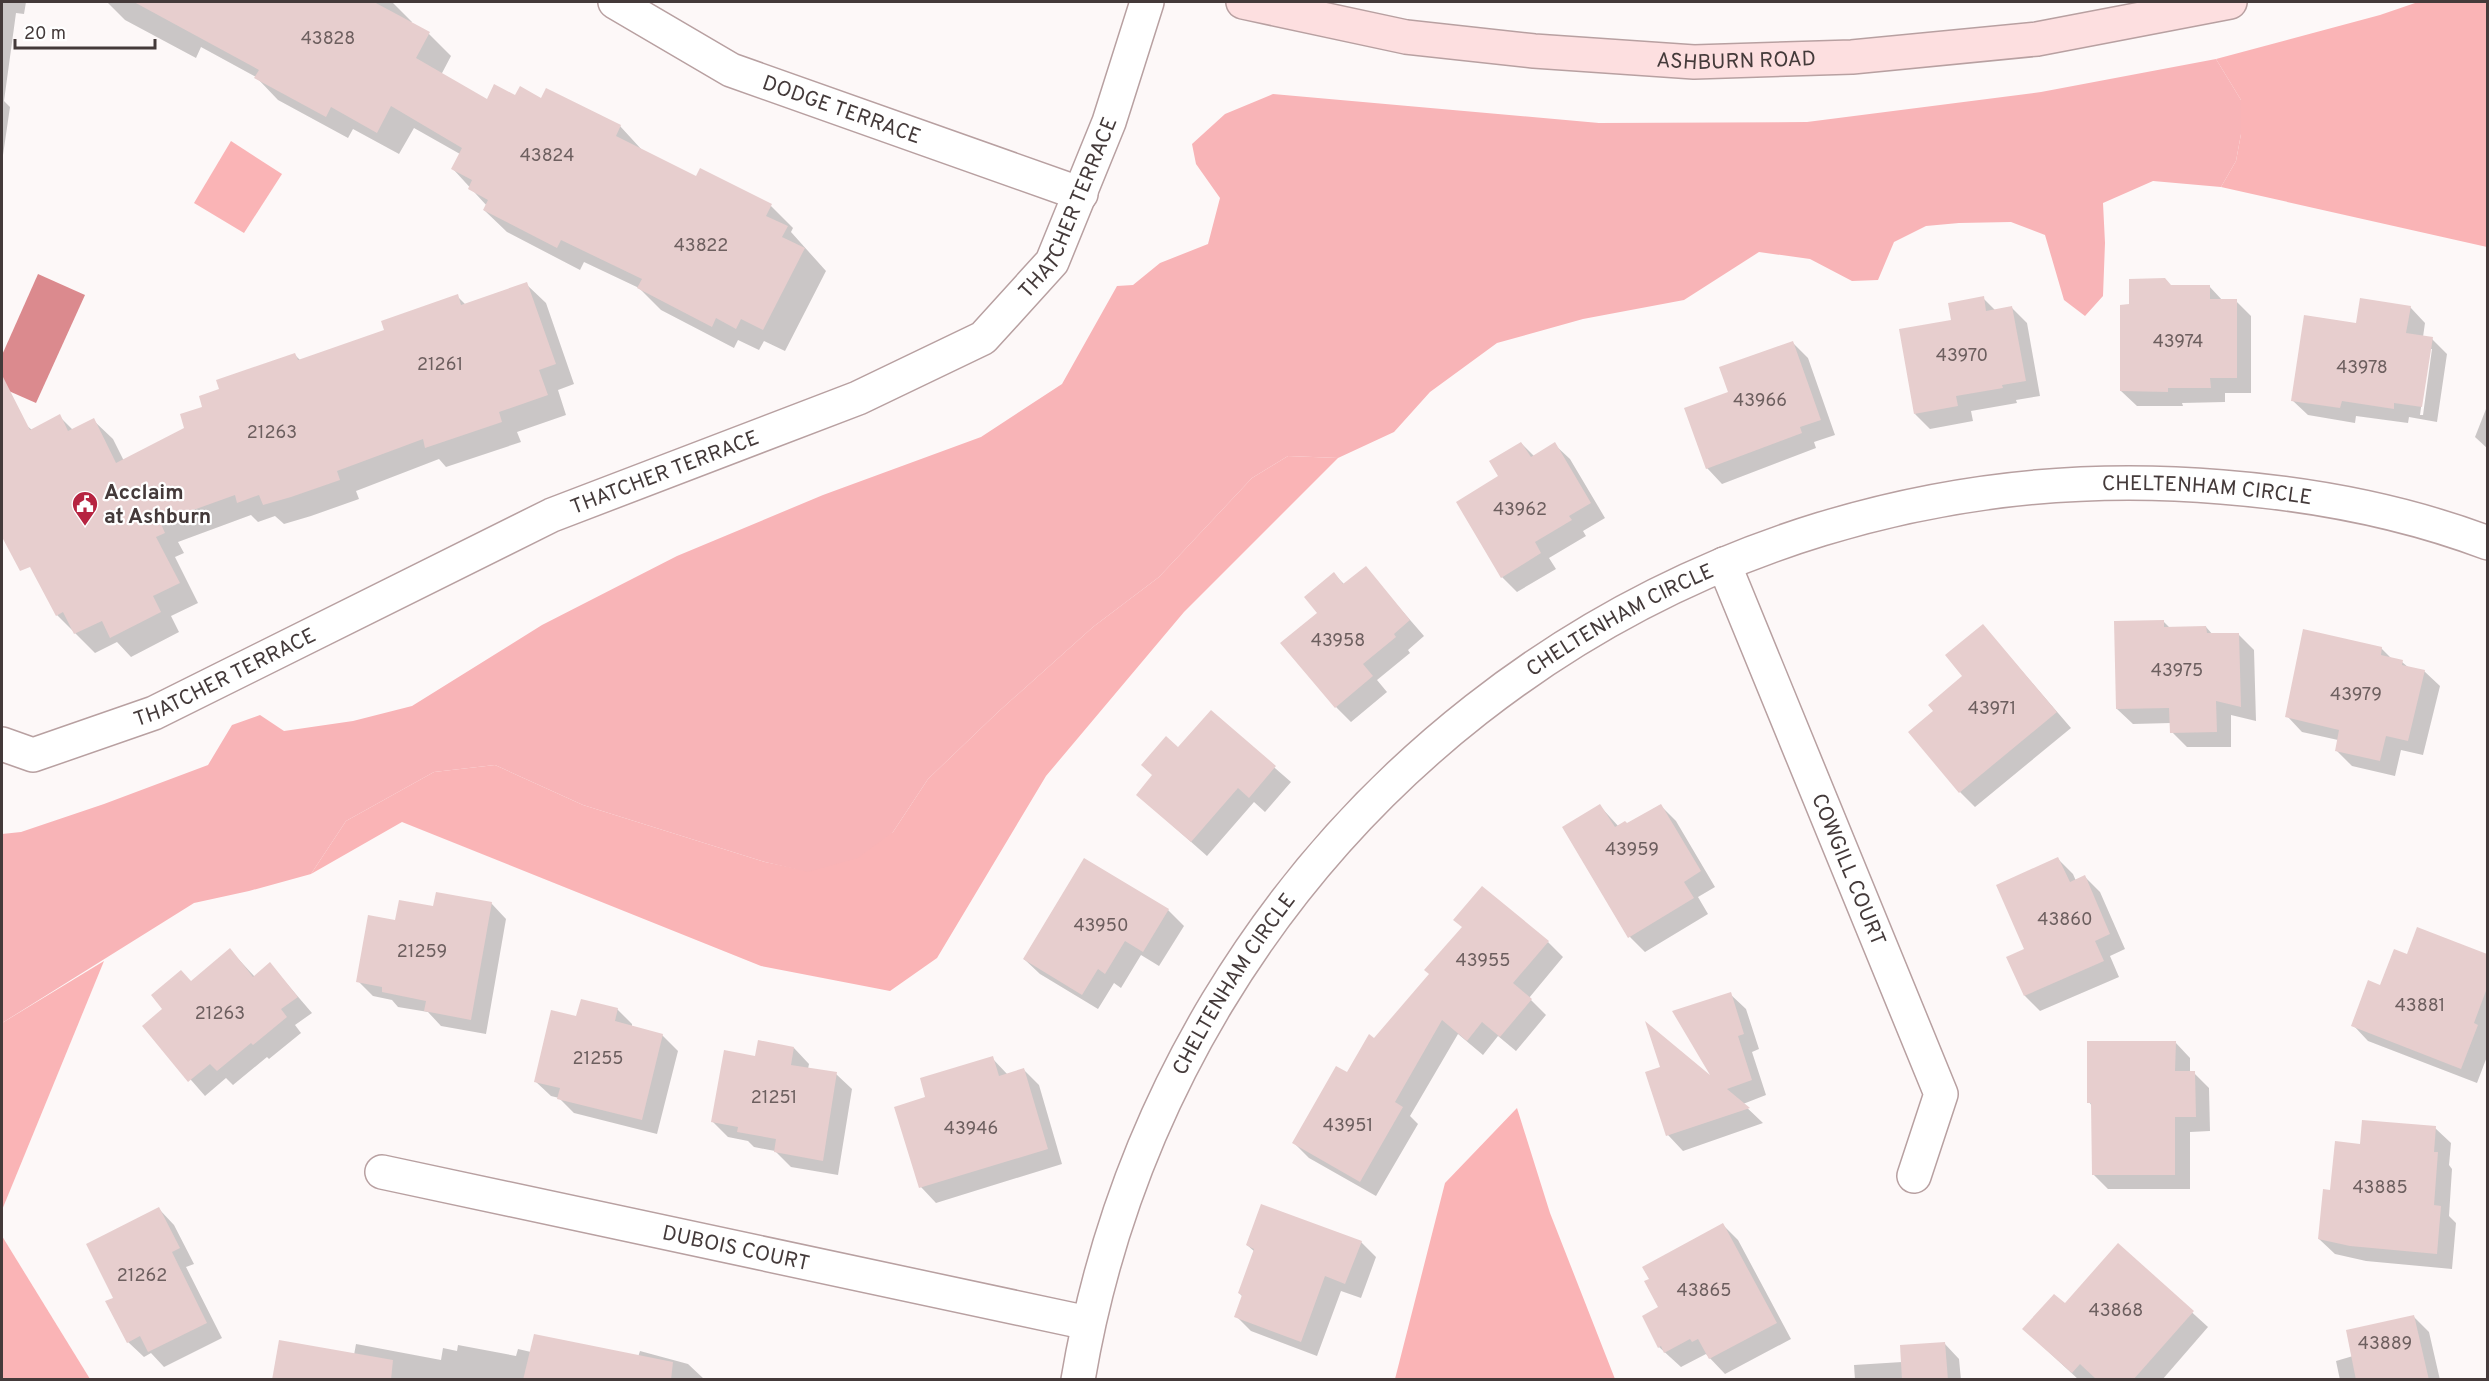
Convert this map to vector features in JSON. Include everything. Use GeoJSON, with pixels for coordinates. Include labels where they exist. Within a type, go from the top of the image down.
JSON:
{"type":"FeatureCollection","features":[{"type":"Feature","properties":{"kind":"main road","name":"ASHBURN ROAD"},"geometry":{"type":"LineString","coordinates":[[1243,2],[1406,37],[1534,51],[1694,62],[1852,57],[2037,39],[2230,2]]}},
{"type":"Feature","properties":{"kind":"street","name":"DODGE TERRACE"},"geometry":{"type":"LineString","coordinates":[[615,2],[731,70],[1081,194]]}},
{"type":"Feature","properties":{"kind":"street","name":"THATCHER TERRACE"},"geometry":{"type":"LineString","coordinates":[[2,744],[33,755],[153,713],[552,515],[858,398],[983,338],[1052,262],[1109,122],[1147,2]]}},
{"type":"Feature","properties":{"kind":"street","name":"CHELTENHAM CIRCLE"},"geometry":{"type":"LineString","coordinates":[[1078,1380],[1088,1323],[1124,1198],[1168,1092],[1203,1024],[1243,959],[1312,867],[1363,810],[1418,757],[1507,685],[1603,623],[1724,564],[1806,534],[1869,516],[1933,502],[2019,489],[2095,483],[2172,482],[2286,492],[2398,515],[2487,543]]}},
{"type":"Feature","properties":{"kind":"street","name":"COWGILL COURT"},"geometry":{"type":"LineString","coordinates":[[1724,564],[1941,1094],[1914,1176]]}},
{"type":"Feature","properties":{"kind":"street","name":"DUBOIS COURT"},"geometry":{"type":"LineString","coordinates":[[382,1172],[1088,1323]]}},
{"type":"Feature","properties":{"kind":"shaded area"},"geometry":{"type":"Polygon","coordinates":[[[2418,2],[2487,2],[2487,247],[2221,187],[2236,161],[2241,134],[2241,100],[2216,59],[2380,15],[2418,2]]]}},
{"type":"Feature","properties":{"kind":"shaded area"},"geometry":{"type":"Polygon","coordinates":[[[2216,59],[2241,100],[2241,134],[2236,161],[2221,187],[2153,181],[2103,203],[2105,243],[2103,296],[2085,316],[2064,300],[2045,235],[2011,222],[1959,223],[1926,226],[1894,242],[1878,280],[1852,281],[1810,259],[1759,252],[1684,300],[1583,319],[1497,343],[1430,392],[1394,432],[1338,458],[1288,456],[1252,478],[1159,577],[1093,627],[998,712],[928,779],[893,832],[858,858],[808,872],[765,862],[583,805],[495,765],[434,772],[346,821],[311,874],[194,903],[2,1023],[2,834],[21,832],[208,765],[232,725],[260,715],[284,731],[353,721],[412,706],[542,625],[677,556],[823,495],[981,437],[1062,384],[1117,286],[1133,285],[1160,263],[1208,244],[1220,198],[1196,164],[1192,144],[1225,114],[1273,94],[1599,123],[1807,122],[2041,92],[2216,59]]]}},
{"type":"Feature","properties":{"kind":"shaded area"},"geometry":{"type":"Polygon","coordinates":[[[231,141],[282,174],[244,233],[194,203],[231,141]]]}},
{"type":"Feature","properties":{"kind":"shaded area"},"geometry":{"type":"Polygon","coordinates":[[[38,274],[85,295],[36,403],[2,388],[2,355],[38,274]]]}},
{"type":"Feature","properties":{"kind":"shaded area"},"geometry":{"type":"Polygon","coordinates":[[[1288,456],[1338,458],[1184,612],[1046,776],[937,958],[890,991],[761,966],[402,822],[311,874],[346,821],[434,772],[495,765],[583,805],[765,862],[808,871],[893,832],[928,779],[998,712],[1093,627],[1159,577],[1252,478],[1288,456]]]}},
{"type":"Feature","properties":{"kind":"shaded area"},"geometry":{"type":"Polygon","coordinates":[[[104,961],[2,1210],[2,1023],[104,961]]]}},
{"type":"Feature","properties":{"kind":"shaded area"},"geometry":{"type":"Polygon","coordinates":[[[1517,1108],[1550,1213],[1615,1379],[1395,1379],[1445,1183],[1517,1108]]]}},
{"type":"Feature","properties":{"kind":"shaded area"},"geometry":{"type":"Polygon","coordinates":[[[2,1236],[90,1379],[2,1379],[2,1236]]]}},
{"type":"Feature","properties":{"kind":"building"},"geometry":{"type":"Polygon","coordinates":[[[134,2],[374,2],[430,32],[416,58],[487,99],[494,84],[515,95],[520,86],[541,98],[546,88],[621,125],[616,136],[696,176],[700,168],[772,204],[766,216],[788,226],[782,237],[805,248],[763,330],[741,319],[736,329],[716,318],[712,327],[637,288],[642,279],[561,240],[557,248],[483,210],[488,200],[468,189],[472,180],[451,169],[462,148],[391,106],[377,133],[331,107],[326,117],[254,78],[259,70],[134,2]]]}},
{"type":"Feature","properties":{"kind":"building"},"geometry":{"type":"Polygon","coordinates":[[[2165,278],[2171,285],[2210,285],[2210,299],[2237,299],[2237,378],[2210,378],[2211,388],[2168,388],[2168,392],[2120,391],[2120,305],[2129,304],[2129,279],[2165,278]]]}},
{"type":"Feature","properties":{"kind":"building"},"geometry":{"type":"Polygon","coordinates":[[[527,282],[556,364],[539,370],[548,395],[499,412],[502,422],[425,448],[423,439],[337,471],[340,480],[291,497],[263,505],[259,495],[237,503],[235,495],[160,522],[165,533],[156,537],[180,583],[153,596],[161,612],[110,638],[102,621],[74,634],[63,612],[56,616],[30,567],[20,571],[2,537],[2,375],[30,430],[60,414],[68,431],[94,418],[116,463],[184,428],[180,414],[202,407],[199,396],[219,389],[216,380],[295,353],[298,360],[384,330],[381,321],[458,294],[461,305],[527,282]]]}},
{"type":"Feature","properties":{"kind":"building"},"geometry":{"type":"Polygon","coordinates":[[[1984,296],[1986,311],[2012,306],[2026,381],[2002,385],[2003,388],[1956,396],[1958,406],[1914,414],[1899,329],[1951,320],[1948,303],[1984,296]]]}},
{"type":"Feature","properties":{"kind":"building"},"geometry":{"type":"Polygon","coordinates":[[[2360,298],[2411,306],[2406,333],[2433,337],[2422,407],[2394,403],[2394,409],[2342,401],[2340,408],[2291,401],[2304,315],[2356,323],[2360,298]]]}},
{"type":"Feature","properties":{"kind":"building"},"geometry":{"type":"Polygon","coordinates":[[[1793,341],[1821,420],[1800,427],[1802,433],[1706,469],[1684,408],[1728,392],[1719,367],[1793,341]]]}},
{"type":"Feature","properties":{"kind":"building"},"geometry":{"type":"Polygon","coordinates":[[[1521,442],[1531,457],[1555,442],[1591,503],[1569,516],[1572,520],[1535,542],[1541,553],[1501,578],[1456,502],[1498,476],[1489,461],[1521,442]]]}},
{"type":"Feature","properties":{"kind":"building"},"geometry":{"type":"Polygon","coordinates":[[[1366,566],[1410,620],[1394,634],[1396,637],[1363,664],[1373,676],[1335,708],[1280,643],[1317,613],[1304,597],[1334,572],[1343,584],[1366,566]]]}},
{"type":"Feature","properties":{"kind":"building"},"geometry":{"type":"Polygon","coordinates":[[[2164,620],[2164,627],[2206,626],[2207,633],[2239,633],[2241,707],[2216,701],[2217,732],[2170,733],[2169,708],[2116,709],[2114,621],[2164,620]]]}},
{"type":"Feature","properties":{"kind":"building"},"geometry":{"type":"Polygon","coordinates":[[[1983,624],[2057,712],[1959,793],[1908,732],[1933,711],[1928,705],[1962,676],[1945,655],[1983,624]]]}},
{"type":"Feature","properties":{"kind":"building"},"geometry":{"type":"Polygon","coordinates":[[[2303,629],[2382,647],[2381,655],[2403,660],[2402,665],[2425,670],[2408,741],[2386,736],[2380,761],[2335,751],[2339,730],[2285,717],[2303,629]]]}},
{"type":"Feature","properties":{"kind":"building"},"geometry":{"type":"Polygon","coordinates":[[[1211,710],[1276,766],[1249,798],[1238,788],[1191,842],[1136,795],[1152,775],[1141,765],[1166,736],[1178,747],[1211,710]]]}},
{"type":"Feature","properties":{"kind":"building"},"geometry":{"type":"Polygon","coordinates":[[[1600,804],[1615,827],[1661,804],[1701,871],[1684,882],[1694,898],[1628,938],[1562,827],[1600,804]]]}},
{"type":"Feature","properties":{"kind":"building"},"geometry":{"type":"Polygon","coordinates":[[[2058,857],[2070,882],[2085,875],[2110,934],[2095,941],[2104,961],[2024,996],[2006,957],[2024,949],[1996,885],[2058,857]]]}},
{"type":"Feature","properties":{"kind":"building"},"geometry":{"type":"Polygon","coordinates":[[[1084,858],[1169,909],[1143,952],[1125,941],[1105,974],[1098,969],[1082,995],[1023,959],[1084,858]]]}},
{"type":"Feature","properties":{"kind":"building"},"geometry":{"type":"Polygon","coordinates":[[[1482,886],[1549,941],[1513,983],[1532,999],[1500,1037],[1482,1022],[1467,1041],[1442,1020],[1395,1102],[1403,1107],[1360,1182],[1292,1143],[1336,1066],[1347,1072],[1369,1034],[1374,1038],[1429,974],[1424,970],[1462,927],[1453,920],[1482,886]]]}},
{"type":"Feature","properties":{"kind":"building"},"geometry":{"type":"Polygon","coordinates":[[[436,892],[492,902],[471,1020],[424,1011],[426,1001],[382,992],[382,987],[356,982],[368,915],[395,920],[399,900],[433,906],[436,892]]]}},
{"type":"Feature","properties":{"kind":"building"},"geometry":{"type":"Polygon","coordinates":[[[2417,927],[2487,954],[2487,988],[2474,1023],[2478,1025],[2461,1069],[2351,1026],[2368,980],[2380,985],[2394,949],[2407,954],[2417,927]]]}},
{"type":"Feature","properties":{"kind":"building"},"geometry":{"type":"Polygon","coordinates":[[[230,948],[253,977],[270,962],[298,997],[281,1009],[287,1017],[253,1045],[251,1043],[217,1071],[210,1064],[188,1082],[142,1026],[162,1009],[151,995],[181,970],[191,981],[230,948]]]}},
{"type":"Feature","properties":{"kind":"building"},"geometry":{"type":"Polygon","coordinates":[[[1731,992],[1744,1034],[1738,1036],[1752,1080],[1727,1089],[1750,1108],[1666,1136],[1645,1072],[1660,1067],[1645,1021],[1710,1075],[1672,1011],[1731,992]]]}},
{"type":"Feature","properties":{"kind":"building"},"geometry":{"type":"Polygon","coordinates":[[[581,999],[618,1008],[615,1021],[663,1034],[642,1120],[557,1099],[560,1088],[534,1082],[551,1010],[576,1016],[581,999]]]}},
{"type":"Feature","properties":{"kind":"building"},"geometry":{"type":"Polygon","coordinates":[[[758,1040],[794,1047],[791,1065],[837,1072],[823,1161],[774,1152],[776,1139],[737,1132],[738,1127],[711,1122],[724,1050],[755,1056],[758,1040]]]}},
{"type":"Feature","properties":{"kind":"building"},"geometry":{"type":"Polygon","coordinates":[[[2087,1041],[2176,1041],[2175,1071],[2195,1071],[2196,1117],[2175,1117],[2175,1175],[2092,1175],[2091,1103],[2087,1103],[2087,1041]]]}},
{"type":"Feature","properties":{"kind":"building"},"geometry":{"type":"Polygon","coordinates":[[[993,1056],[999,1076],[1024,1068],[1048,1149],[919,1188],[894,1107],[925,1097],[920,1078],[993,1056]]]}},
{"type":"Feature","properties":{"kind":"building"},"geometry":{"type":"Polygon","coordinates":[[[2362,1120],[2436,1126],[2434,1152],[2438,1152],[2434,1205],[2441,1206],[2437,1254],[2350,1246],[2318,1239],[2323,1189],[2330,1190],[2335,1141],[2360,1144],[2362,1120]]]}},
{"type":"Feature","properties":{"kind":"building"},"geometry":{"type":"Polygon","coordinates":[[[1261,1204],[1362,1241],[1345,1284],[1325,1276],[1301,1342],[1234,1317],[1242,1295],[1238,1293],[1254,1249],[1246,1245],[1261,1204]]]}},
{"type":"Feature","properties":{"kind":"building"},"geometry":{"type":"Polygon","coordinates":[[[159,1207],[180,1248],[172,1252],[207,1323],[148,1352],[140,1336],[127,1343],[105,1301],[113,1298],[86,1244],[159,1207]]]}},
{"type":"Feature","properties":{"kind":"building"},"geometry":{"type":"Polygon","coordinates":[[[1723,1223],[1777,1323],[1709,1359],[1698,1339],[1692,1342],[1690,1339],[1664,1353],[1661,1346],[1658,1348],[1642,1316],[1658,1307],[1644,1281],[1649,1279],[1642,1267],[1723,1223]]]}},
{"type":"Feature","properties":{"kind":"building"},"geometry":{"type":"Polygon","coordinates":[[[2118,1243],[2194,1311],[2133,1380],[2097,1380],[2080,1364],[2072,1373],[2022,1329],[2054,1294],[2065,1303],[2118,1243]]]}},
{"type":"Feature","properties":{"kind":"building"},"geometry":{"type":"Polygon","coordinates":[[[2414,1315],[2429,1380],[2356,1380],[2346,1330],[2414,1315]]]}},
{"type":"Feature","properties":{"kind":"building"},"geometry":{"type":"Polygon","coordinates":[[[534,1334],[673,1362],[671,1380],[523,1380],[534,1334]]]}},
{"type":"Feature","properties":{"kind":"building"},"geometry":{"type":"Polygon","coordinates":[[[279,1340],[393,1360],[391,1380],[272,1380],[279,1340]]]}},
{"type":"Feature","properties":{"kind":"building"},"geometry":{"type":"Polygon","coordinates":[[[1945,1342],[1948,1380],[1902,1380],[1900,1345],[1945,1342]]]}},
{"type":"Feature","properties":{"kind":"place","name":"Acclaim at Ashburn"},"geometry":{"type":"Point","coordinates":[85,527]}}]}
